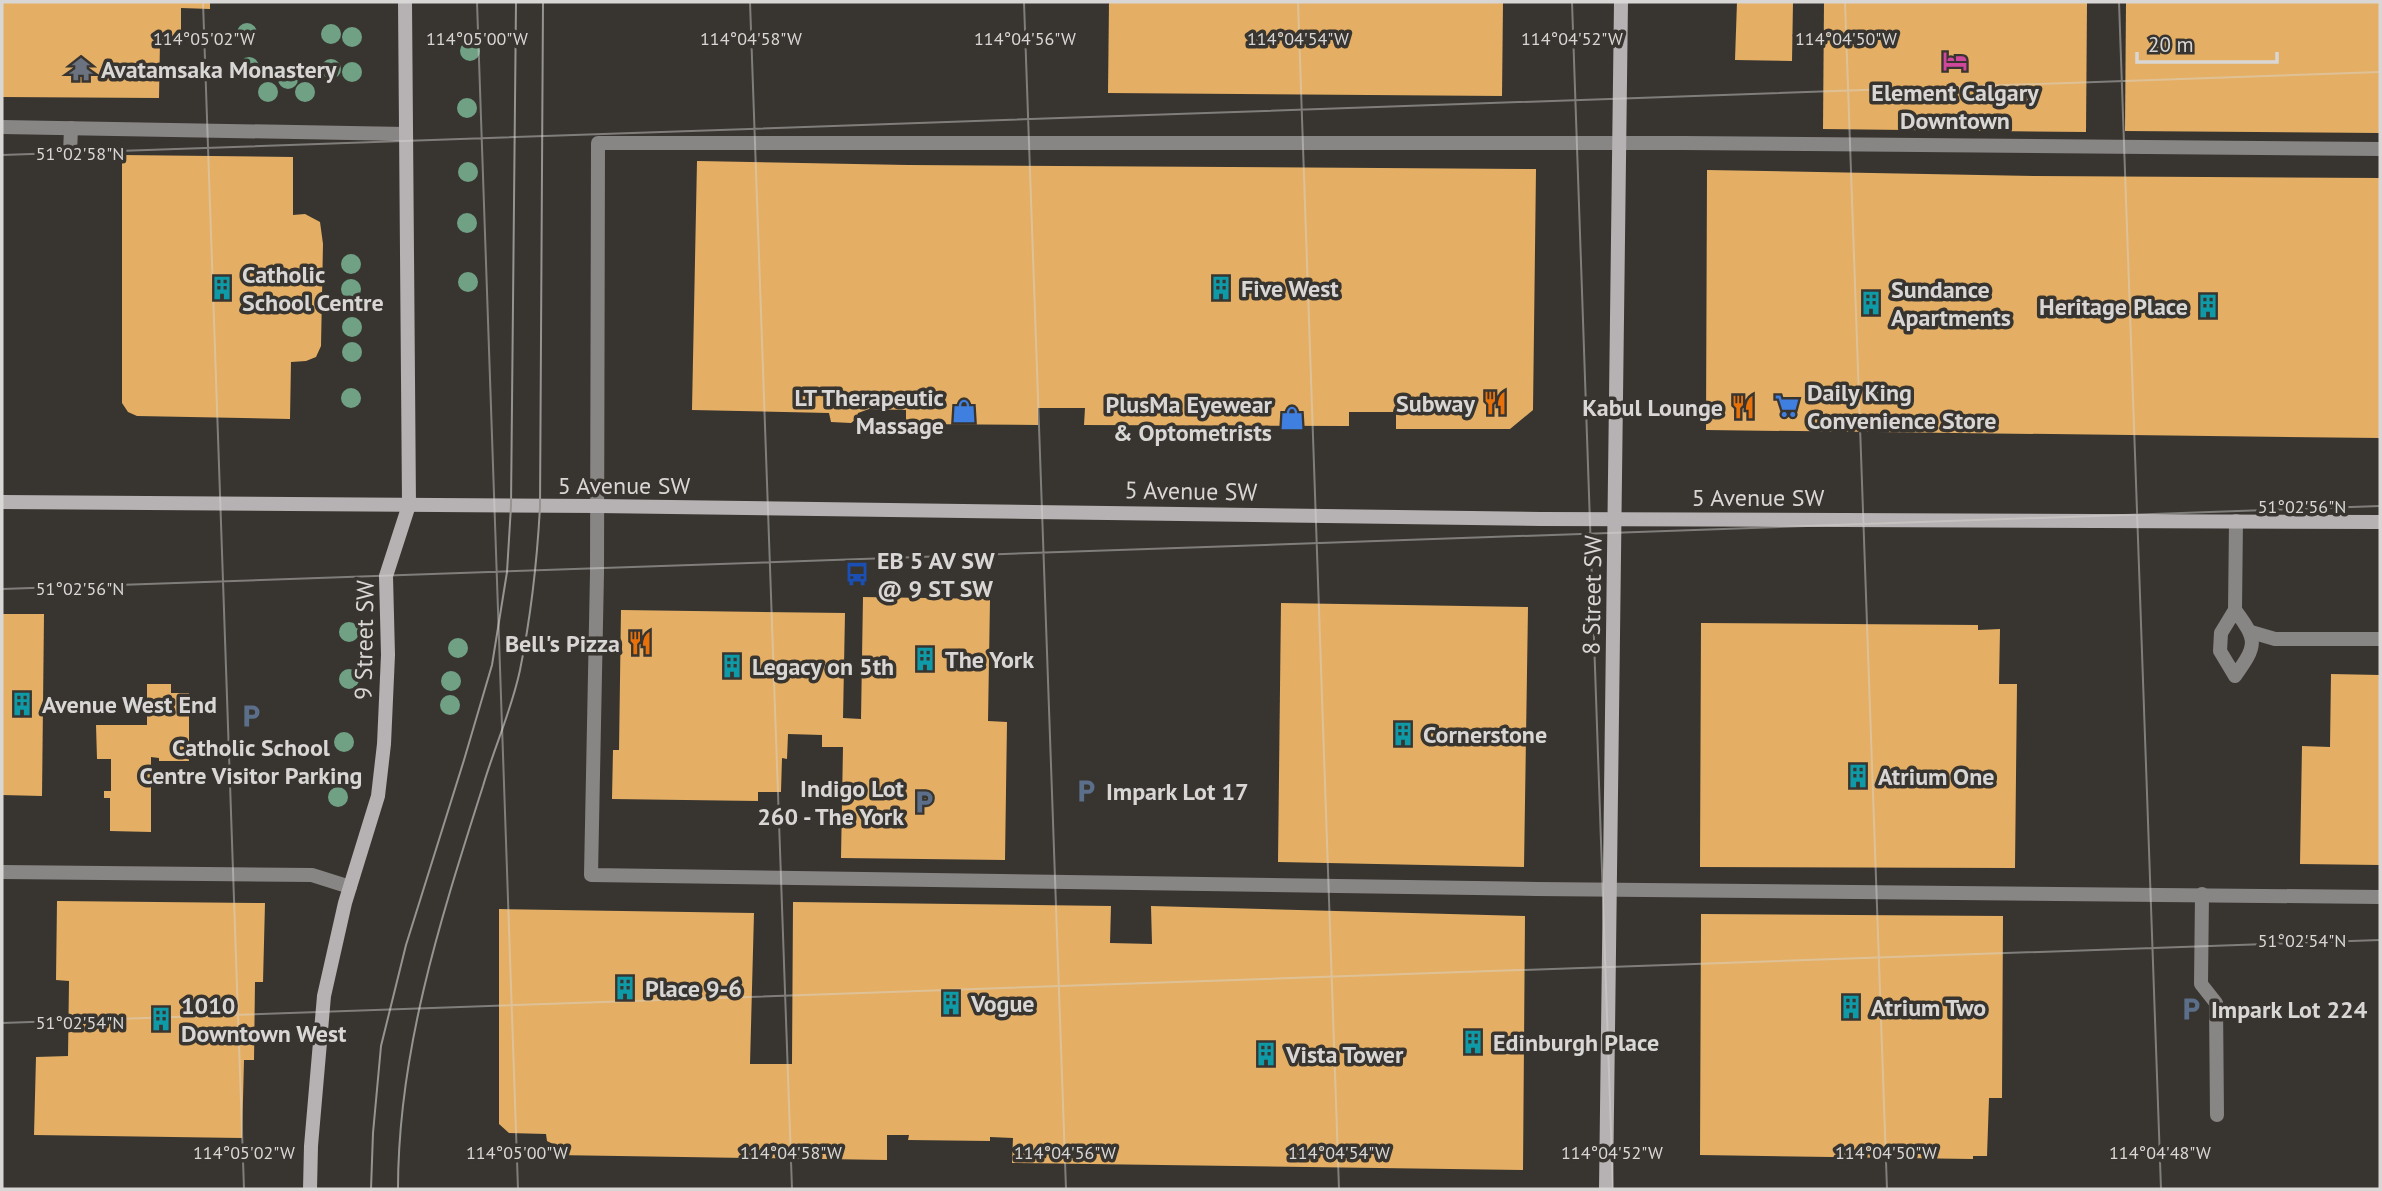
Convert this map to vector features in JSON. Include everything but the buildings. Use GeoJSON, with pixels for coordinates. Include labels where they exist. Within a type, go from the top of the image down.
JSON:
{"type":"FeatureCollection","features":[{"type":"Feature","properties":{"kind":"main road","name":"9 Street SW"},"geometry":{"type":"LineString","coordinates":[[310,1189],[311,1146],[324,996],[349,887],[378,796],[384,744],[388,655],[386,576],[409,505],[405,2]]}},
{"type":"Feature","properties":{"kind":"main road","name":"8 Street SW"},"geometry":{"type":"LineString","coordinates":[[1606,1189],[1621,2]]}},
{"type":"Feature","properties":{"kind":"main road","name":"5 Avenue SW"},"geometry":{"type":"LineString","coordinates":[[2,502],[597,506],[1616,519],[2380,522]]}},
{"type":"Feature","properties":{"kind":"lane"},"geometry":{"type":"LineString","coordinates":[[2,127],[406,134]]}},
{"type":"Feature","properties":{"kind":"lane"},"geometry":{"type":"LineString","coordinates":[[70,154],[71,128]]}},
{"type":"Feature","properties":{"kind":"lane"},"geometry":{"type":"LineString","coordinates":[[2380,149],[1620,143],[598,143],[597,506],[590,875],[1609,890],[2380,897]]}},
{"type":"Feature","properties":{"kind":"lane"},"geometry":{"type":"LineString","coordinates":[[2235,610],[2251,632],[2251,653],[2235,676],[2220,652],[2221,633],[2235,610],[2236,521]]}},
{"type":"Feature","properties":{"kind":"lane"},"geometry":{"type":"LineString","coordinates":[[2251,632],[2275,639],[2380,639]]}},
{"type":"Feature","properties":{"kind":"lane"},"geometry":{"type":"LineString","coordinates":[[2,872],[312,875],[349,887]]}},
{"type":"Feature","properties":{"kind":"lane"},"geometry":{"type":"LineString","coordinates":[[2202,894],[2201,984],[2216,1003],[2217,1115]]}},
{"type":"Feature","properties":{"kind":"tram line"},"geometry":{"type":"LineString","coordinates":[[371,1189],[381,1046],[406,945],[492,665],[507,572],[511,506],[516,2]]}},
{"type":"Feature","properties":{"kind":"tram line"},"geometry":{"type":"LineString","coordinates":[[398,1189],[405,1086],[425,985],[452,885],[517,685],[533,589],[540,507],[543,2]]}},
{"type":"Feature","properties":{"kind":"place","name":"Element Calgary Downtown"},"geometry":{"type":"Point","coordinates":[1955,61]}},
{"type":"Feature","properties":{"kind":"place","name":"Avatamsaka Monastery"},"geometry":{"type":"Point","coordinates":[81,69]}},
{"type":"Feature","properties":{"kind":"place","name":"Catholic School Centre"},"geometry":{"type":"Point","coordinates":[222,288]}},
{"type":"Feature","properties":{"kind":"place","name":"Five West"},"geometry":{"type":"Point","coordinates":[1221,288]}},
{"type":"Feature","properties":{"kind":"place","name":"Sundance Apartments"},"geometry":{"type":"Point","coordinates":[1871,303]}},
{"type":"Feature","properties":{"kind":"place","name":"Heritage Place"},"geometry":{"type":"Point","coordinates":[2208,306]}},
{"type":"Feature","properties":{"kind":"place","name":"Subway"},"geometry":{"type":"Point","coordinates":[1495,403]}},
{"type":"Feature","properties":{"kind":"place","name":"Daily King Convenience Store"},"geometry":{"type":"Point","coordinates":[1787,406]}},
{"type":"Feature","properties":{"kind":"place","name":"Kabul Lounge"},"geometry":{"type":"Point","coordinates":[1743,407]}},
{"type":"Feature","properties":{"kind":"place","name":"LT Therapeutic Massage"},"geometry":{"type":"Point","coordinates":[964,411]}},
{"type":"Feature","properties":{"kind":"place","name":"PlusMa Eyewear & Optometrists"},"geometry":{"type":"Point","coordinates":[1292,418]}},
{"type":"Feature","properties":{"kind":"place","name":"EB 5 AV SW @ 9 ST SW"},"geometry":{"type":"Point","coordinates":[857,574]}},
{"type":"Feature","properties":{"kind":"place","name":"Bell's Pizza"},"geometry":{"type":"Point","coordinates":[640,643]}},
{"type":"Feature","properties":{"kind":"place","name":"The York"},"geometry":{"type":"Point","coordinates":[925,659]}},
{"type":"Feature","properties":{"kind":"place","name":"Legacy on 5th"},"geometry":{"type":"Point","coordinates":[732,666]}},
{"type":"Feature","properties":{"kind":"place","name":"Avenue West End"},"geometry":{"type":"Point","coordinates":[22,704]}},
{"type":"Feature","properties":{"kind":"place","name":"Catholic School Centre Visitor Parking"},"geometry":{"type":"Point","coordinates":[251,716]}},
{"type":"Feature","properties":{"kind":"place","name":"Cornerstone"},"geometry":{"type":"Point","coordinates":[1403,734]}},
{"type":"Feature","properties":{"kind":"place","name":"Atrium One"},"geometry":{"type":"Point","coordinates":[1858,776]}},
{"type":"Feature","properties":{"kind":"place","name":"Impark Lot 17"},"geometry":{"type":"Point","coordinates":[1086,791]}},
{"type":"Feature","properties":{"kind":"place","name":"Indigo Lot 260 - The York"},"geometry":{"type":"Point","coordinates":[924,802]}},
{"type":"Feature","properties":{"kind":"place","name":"Place 9-6"},"geometry":{"type":"Point","coordinates":[625,988]}},
{"type":"Feature","properties":{"kind":"place","name":"Vogue"},"geometry":{"type":"Point","coordinates":[951,1003]}},
{"type":"Feature","properties":{"kind":"place","name":"Atrium Two"},"geometry":{"type":"Point","coordinates":[1851,1007]}},
{"type":"Feature","properties":{"kind":"place","name":"Impark Lot 224"},"geometry":{"type":"Point","coordinates":[2191,1009]}},
{"type":"Feature","properties":{"kind":"place","name":"1010 Downtown West"},"geometry":{"type":"Point","coordinates":[161,1019]}},
{"type":"Feature","properties":{"kind":"place","name":"Edinburgh Place"},"geometry":{"type":"Point","coordinates":[1473,1042]}},
{"type":"Feature","properties":{"kind":"place","name":"Vista Tower"},"geometry":{"type":"Point","coordinates":[1266,1054]}}]}
